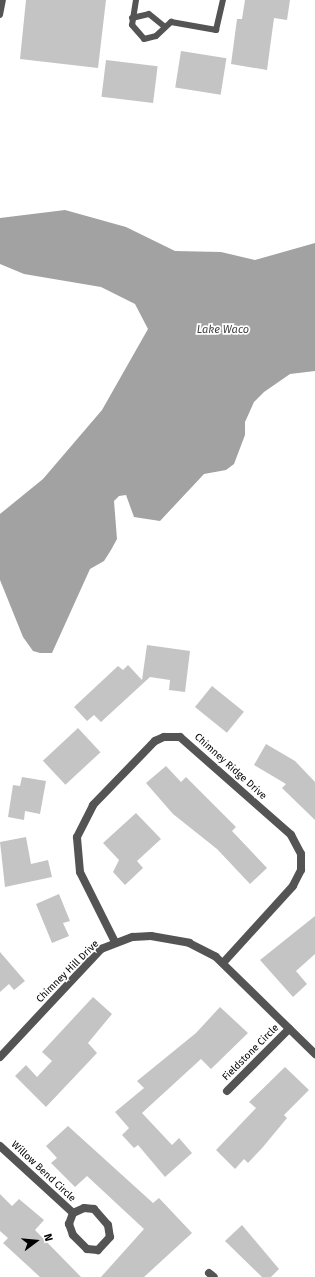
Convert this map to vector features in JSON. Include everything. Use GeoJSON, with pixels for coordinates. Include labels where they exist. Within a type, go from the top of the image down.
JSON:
{"type":"FeatureCollection","features":[{"type":"Feature","properties":{"kind":"street","name":"Chimney Ridge Drive"},"geometry":{"type":"LineString","coordinates":[[115,942],[80,872],[77,837],[93,805],[155,741],[164,737],[180,737],[291,835],[301,854],[301,870],[293,886],[223,963]]}},
{"type":"Feature","properties":{"kind":"street","name":"Chimney Hill Drive"},"geometry":{"type":"LineString","coordinates":[[0,1057],[101,949],[115,942],[133,937],[169,937],[196,946],[223,963],[315,1054]]}},
{"type":"Feature","properties":{"kind":"street","name":"Fieldstone Circle"},"geometry":{"type":"LineString","coordinates":[[227,1091],[289,1029]]}},
{"type":"Feature","properties":{"kind":"street","name":"Willow Bend Circle"},"geometry":{"type":"LineString","coordinates":[[0,1146],[73,1213]]}},
{"type":"Feature","properties":{"kind":"street","name":"Willow Bend Circle"},"geometry":{"type":"LineString","coordinates":[[94,1209],[108,1225],[110,1237],[98,1250],[87,1249],[73,1235],[69,1224],[73,1213],[94,1209]]}},
{"type":"Feature","properties":{"kind":"lane"},"geometry":{"type":"LineString","coordinates":[[0,15],[3,0]]}},
{"type":"Feature","properties":{"kind":"lane"},"geometry":{"type":"LineString","coordinates":[[136,0],[132,18],[135,32],[144,39],[156,36],[164,26],[183,22],[216,30],[223,0]]}},
{"type":"Feature","properties":{"kind":"lane"},"geometry":{"type":"LineString","coordinates":[[132,18],[149,14],[164,26]]}},
{"type":"Feature","properties":{"kind":"water","name":"Lake Waco"},"geometry":{"type":"Polygon","coordinates":[[[65,210],[126,227],[175,251],[221,252],[255,260],[315,243],[315,371],[290,374],[264,392],[254,402],[245,422],[245,435],[234,464],[226,470],[204,474],[160,521],[134,517],[126,495],[119,496],[114,501],[117,539],[104,561],[90,569],[52,653],[40,653],[33,651],[23,637],[0,580],[0,514],[43,479],[102,410],[148,329],[135,304],[101,287],[24,274],[0,264],[0,218],[65,210]]]}},
{"type":"Feature","properties":{"kind":"building"},"geometry":{"type":"Polygon","coordinates":[[[26,0],[106,0],[98,68],[20,59],[26,0]]]}},
{"type":"Feature","properties":{"kind":"building"},"geometry":{"type":"Polygon","coordinates":[[[245,0],[290,0],[287,20],[274,18],[267,70],[231,64],[237,19],[242,19],[245,0]]]}},
{"type":"Feature","properties":{"kind":"building"},"geometry":{"type":"Polygon","coordinates":[[[181,51],[226,58],[221,95],[175,88],[181,51]]]}},
{"type":"Feature","properties":{"kind":"building"},"geometry":{"type":"Polygon","coordinates":[[[106,60],[158,66],[153,103],[101,97],[106,60]]]}},
{"type":"Feature","properties":{"kind":"building"},"geometry":{"type":"Polygon","coordinates":[[[147,645],[190,651],[185,692],[169,690],[170,680],[150,677],[101,722],[94,715],[87,721],[74,707],[118,666],[123,670],[128,665],[142,680],[147,645]]]}},
{"type":"Feature","properties":{"kind":"building"},"geometry":{"type":"Polygon","coordinates":[[[212,686],[244,712],[227,733],[195,707],[212,686]]]}},
{"type":"Feature","properties":{"kind":"building"},"geometry":{"type":"Polygon","coordinates":[[[78,728],[101,752],[65,785],[43,761],[78,728]]]}},
{"type":"Feature","properties":{"kind":"building"},"geometry":{"type":"Polygon","coordinates":[[[266,744],[295,761],[315,782],[315,820],[282,788],[286,784],[254,765],[266,744]]]}},
{"type":"Feature","properties":{"kind":"building"},"geometry":{"type":"Polygon","coordinates":[[[166,766],[181,782],[186,777],[236,827],[232,831],[267,868],[250,884],[217,849],[173,814],[146,783],[166,766]]]}},
{"type":"Feature","properties":{"kind":"building"},"geometry":{"type":"Polygon","coordinates":[[[22,777],[46,781],[40,814],[25,811],[24,820],[8,817],[13,785],[20,786],[22,777]]]}},
{"type":"Feature","properties":{"kind":"building"},"geometry":{"type":"Polygon","coordinates":[[[136,813],[161,839],[137,861],[143,868],[125,885],[113,872],[119,860],[103,843],[136,813]]]}},
{"type":"Feature","properties":{"kind":"building"},"geometry":{"type":"Polygon","coordinates":[[[26,837],[31,864],[48,860],[52,877],[5,887],[0,842],[26,837]]]}},
{"type":"Feature","properties":{"kind":"building"},"geometry":{"type":"Polygon","coordinates":[[[59,894],[70,921],[63,923],[69,936],[52,943],[36,904],[59,894]]]}},
{"type":"Feature","properties":{"kind":"building"},"geometry":{"type":"Polygon","coordinates":[[[315,916],[315,954],[296,971],[307,984],[293,997],[260,960],[315,916]]]}},
{"type":"Feature","properties":{"kind":"building"},"geometry":{"type":"Polygon","coordinates":[[[0,952],[25,981],[14,990],[9,984],[0,992],[0,952]]]}},
{"type":"Feature","properties":{"kind":"building"},"geometry":{"type":"Polygon","coordinates":[[[93,997],[112,1014],[88,1043],[97,1053],[46,1107],[15,1076],[26,1065],[37,1077],[52,1061],[42,1052],[93,997]]]}},
{"type":"Feature","properties":{"kind":"building"},"geometry":{"type":"Polygon","coordinates":[[[220,1007],[248,1033],[211,1069],[201,1059],[142,1113],[172,1145],[179,1138],[192,1153],[165,1177],[138,1145],[134,1148],[122,1135],[129,1128],[115,1112],[144,1088],[137,1081],[196,1033],[220,1007]]]}},
{"type":"Feature","properties":{"kind":"building"},"geometry":{"type":"Polygon","coordinates":[[[285,1067],[309,1090],[284,1115],[287,1118],[263,1147],[248,1163],[244,1159],[235,1169],[216,1150],[256,1108],[249,1102],[285,1067]]]}},
{"type":"Feature","properties":{"kind":"building"},"geometry":{"type":"Polygon","coordinates":[[[68,1126],[153,1203],[159,1198],[192,1233],[144,1277],[101,1277],[144,1229],[87,1176],[75,1187],[51,1163],[57,1158],[46,1146],[68,1126]]]}},
{"type":"Feature","properties":{"kind":"building"},"geometry":{"type":"Polygon","coordinates":[[[0,1194],[12,1206],[19,1199],[44,1220],[35,1230],[81,1277],[40,1277],[3,1243],[8,1238],[0,1231],[0,1194]]]}},
{"type":"Feature","properties":{"kind":"building"},"geometry":{"type":"Polygon","coordinates":[[[242,1225],[279,1269],[271,1277],[262,1277],[225,1241],[242,1225]]]}}]}
